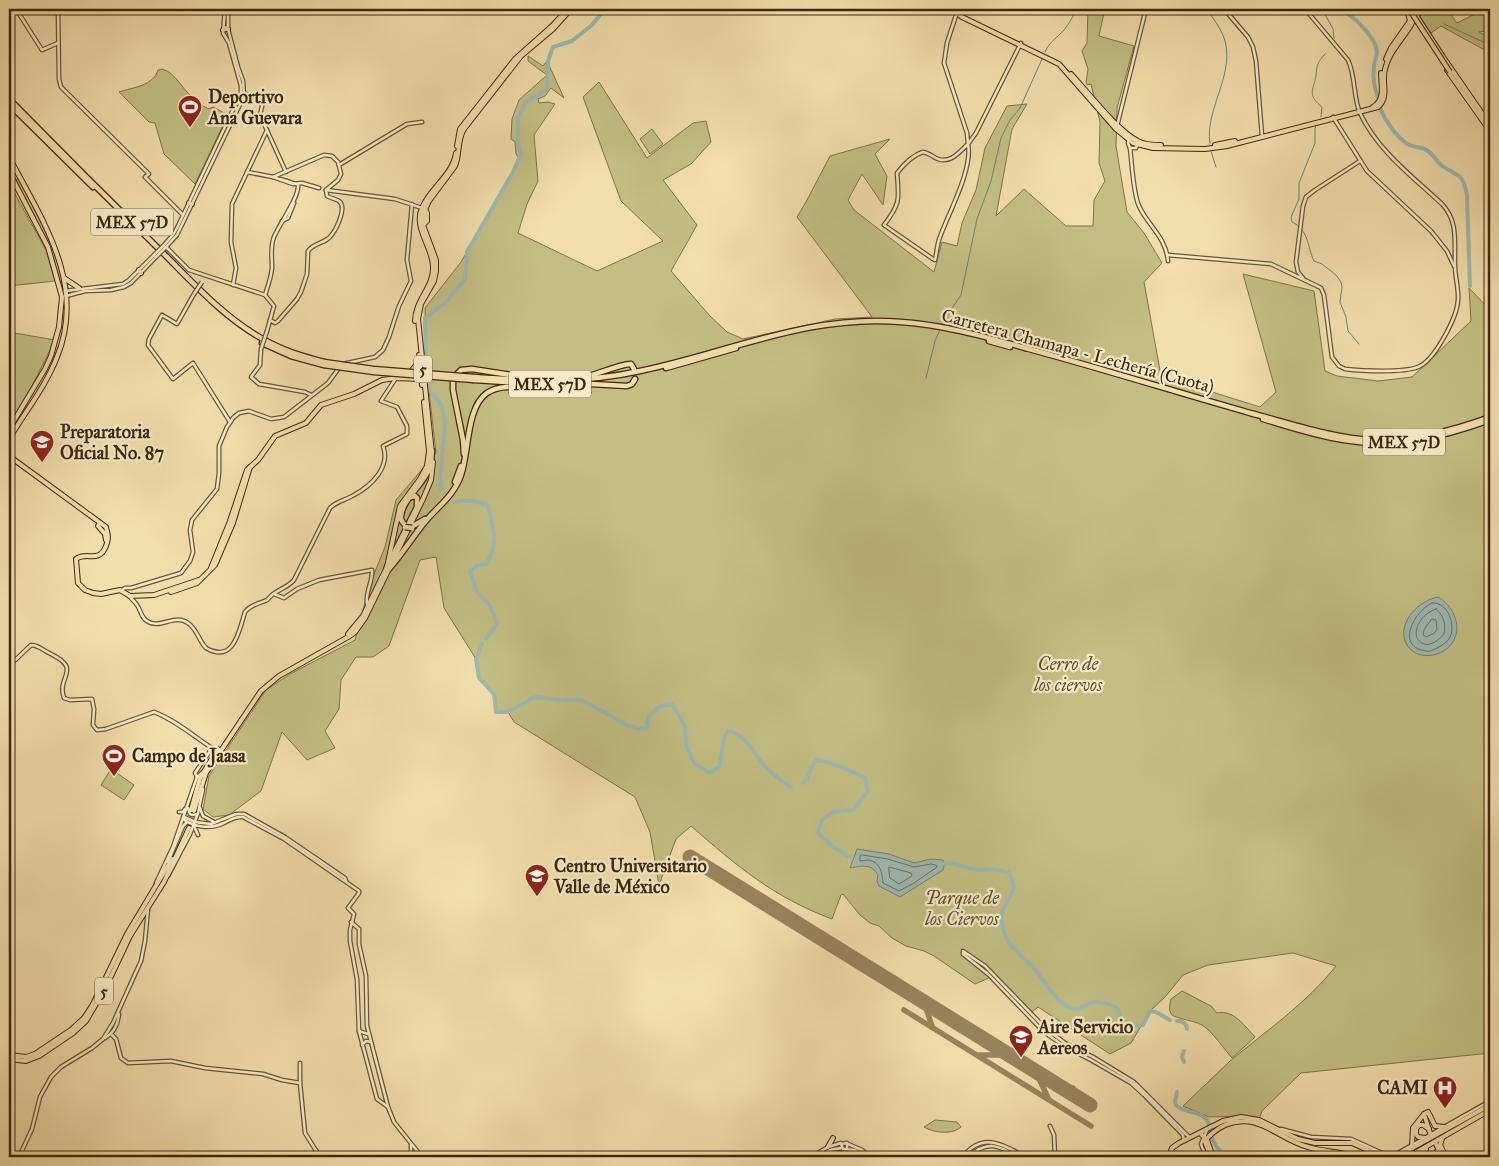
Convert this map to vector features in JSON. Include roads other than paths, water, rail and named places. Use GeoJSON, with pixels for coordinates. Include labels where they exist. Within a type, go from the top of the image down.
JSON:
{"type":"FeatureCollection","features":[{"type":"Feature","properties":{"kind":"highway","name":"Carretera Chamapa - Lechería (Cuota)"},"geometry":{"type":"LineString","coordinates":[[9,99],[230,317],[275,346],[324,364]]}},
{"type":"Feature","properties":{"kind":"highway","name":"Carretera Chamapa - Lechería (Cuota)"},"geometry":{"type":"LineString","coordinates":[[9,104],[228,319],[274,349],[291,356],[324,364],[539,384],[565,384],[641,371],[737,344],[827,324],[875,320],[941,326],[972,333],[1102,368],[1225,406],[1345,437],[1379,440],[1417,437],[1454,429],[1490,418]]}},
{"type":"Feature","properties":{"kind":"highway","name":"Carretera Chamapa - Lechería (Cuota)"},"geometry":{"type":"LineString","coordinates":[[474,378],[548,382],[608,380],[642,374],[756,342],[823,327],[872,323],[933,328],[972,336],[1344,440],[1378,443],[1418,441],[1445,435],[1490,418]]}},
{"type":"Feature","properties":{"kind":"highway"},"geometry":{"type":"LineString","coordinates":[[572,382],[605,372],[625,363],[631,364],[634,369]]}},
{"type":"Feature","properties":{"kind":"highway"},"geometry":{"type":"LineString","coordinates":[[412,527],[422,521],[448,495],[460,467],[464,448],[453,390],[453,379],[457,374],[462,370],[472,369],[548,382]]}},
{"type":"Feature","properties":{"kind":"highway"},"geometry":{"type":"LineString","coordinates":[[572,382],[627,386],[632,384],[635,379]]}},
{"type":"Feature","properties":{"kind":"highway"},"geometry":{"type":"LineString","coordinates":[[388,568],[403,554],[424,523],[456,488],[465,462],[473,414],[483,396],[494,389],[542,388],[565,384]]}},
{"type":"Feature","properties":{"kind":"highway"},"geometry":{"type":"LineString","coordinates":[[405,527],[401,520],[401,515],[430,467],[432,451]]}},
{"type":"Feature","properties":{"kind":"highway"},"geometry":{"type":"LineString","coordinates":[[388,568],[417,507],[417,498],[415,496],[410,498]]}},
{"type":"Feature","properties":{"kind":"highway"},"geometry":{"type":"LineString","coordinates":[[397,515],[400,523],[405,527],[424,523]]}},
{"type":"Feature","properties":{"kind":"main road","name":"5"},"geometry":{"type":"LineString","coordinates":[[194,811],[205,772],[260,689],[278,674],[350,633],[363,616],[428,489],[432,472],[432,451],[415,314],[418,303],[432,280],[433,270],[432,256],[420,224],[423,208],[456,166],[461,136],[467,125],[522,56],[553,29],[570,9]]}},
{"type":"Feature","properties":{"kind":"main road"},"geometry":{"type":"LineString","coordinates":[[1409,9],[1413,19],[1490,125]]}},
{"type":"Feature","properties":{"kind":"main road"},"geometry":{"type":"LineString","coordinates":[[1409,9],[1413,19],[1437,47],[1454,77]]}},
{"type":"Feature","properties":{"kind":"main road"},"geometry":{"type":"LineString","coordinates":[[1409,9],[1490,131]]}},
{"type":"Feature","properties":{"kind":"main road"},"geometry":{"type":"LineString","coordinates":[[955,10],[1059,64],[1128,140],[1152,148],[1205,149],[1227,146],[1374,106],[1380,100],[1382,92],[1381,75],[1391,48],[1413,19]]}},
{"type":"Feature","properties":{"kind":"main road"},"geometry":{"type":"LineString","coordinates":[[1359,111],[1375,108],[1382,103],[1385,92],[1384,69],[1393,50],[1413,19]]}},
{"type":"Feature","properties":{"kind":"main road"},"geometry":{"type":"LineString","coordinates":[[1408,29],[1415,26],[1420,28]]}},
{"type":"Feature","properties":{"kind":"main road"},"geometry":{"type":"LineString","coordinates":[[1117,126],[1138,144]]}},
{"type":"Feature","properties":{"kind":"main road"},"geometry":{"type":"LineString","coordinates":[[9,157],[52,241],[67,294],[66,328],[54,364],[9,439]]}},
{"type":"Feature","properties":{"kind":"main road"},"geometry":{"type":"LineString","coordinates":[[9,174],[14,179],[17,179],[17,173]]}},
{"type":"Feature","properties":{"kind":"main road"},"geometry":{"type":"LineString","coordinates":[[9,174],[48,247],[62,297],[59,327],[54,347],[45,369],[9,429]]}},
{"type":"Feature","properties":{"kind":"main road","name":"5"},"geometry":{"type":"LineString","coordinates":[[420,359],[418,314],[421,304],[434,281],[436,265],[423,225],[423,208]]}},
{"type":"Feature","properties":{"kind":"main road"},"geometry":{"type":"LineString","coordinates":[[64,278],[79,288]]}},
{"type":"Feature","properties":{"kind":"main road"},"geometry":{"type":"LineString","coordinates":[[54,347],[60,348]]}},
{"type":"Feature","properties":{"kind":"main road"},"geometry":{"type":"LineString","coordinates":[[398,378],[412,371],[420,359],[425,364],[427,386],[425,391]]}},
{"type":"Feature","properties":{"kind":"main road"},"geometry":{"type":"LineString","coordinates":[[9,456],[106,527],[108,536],[103,553],[99,556],[77,558],[77,581],[83,589],[101,594],[122,590],[128,595],[154,594],[199,580],[211,571],[247,470],[262,455],[274,436],[306,423],[321,405],[354,394],[382,380],[398,378],[423,379]]}},
{"type":"Feature","properties":{"kind":"main road","name":"5"},"geometry":{"type":"LineString","coordinates":[[205,772],[261,691],[270,682],[355,632],[365,618],[388,568],[400,506],[420,479],[428,461],[429,451],[423,379]]}},
{"type":"Feature","properties":{"kind":"main road"},"geometry":{"type":"LineString","coordinates":[[100,523],[98,526],[105,534],[107,544]]}},
{"type":"Feature","properties":{"kind":"main road","name":"5"},"geometry":{"type":"LineString","coordinates":[[9,1055],[31,1056],[78,1024],[90,1011],[127,934],[154,888],[166,877],[184,828]]}},
{"type":"Feature","properties":{"kind":"main road","name":"5"},"geometry":{"type":"LineString","coordinates":[[9,1059],[26,1061],[39,1056],[73,1033],[86,1021],[102,996],[130,936],[148,908],[179,846],[184,828]]}},
{"type":"Feature","properties":{"kind":"main road"},"geometry":{"type":"LineString","coordinates":[[1396,1157],[1490,1105]]}},
{"type":"Feature","properties":{"kind":"main road"},"geometry":{"type":"LineString","coordinates":[[1423,1157],[1423,1152],[1442,1138],[1490,1110]]}},
{"type":"Feature","properties":{"kind":"main road"},"geometry":{"type":"LineString","coordinates":[[1412,1146],[1412,1128],[1424,1114],[1428,1112],[1435,1126],[1444,1129]]}},
{"type":"Feature","properties":{"kind":"main road"},"geometry":{"type":"LineString","coordinates":[[1424,1114],[1432,1132]]}},
{"type":"Feature","properties":{"kind":"main road"},"geometry":{"type":"LineString","coordinates":[[1430,1116],[1432,1132]]}},
{"type":"Feature","properties":{"kind":"main road"},"geometry":{"type":"LineString","coordinates":[[1207,1157],[1209,1152],[1205,1146],[1203,1136],[1207,1130],[1223,1121],[1241,1117],[1259,1120],[1293,1137],[1310,1142],[1352,1143],[1383,1157]]}},
{"type":"Feature","properties":{"kind":"main road"},"geometry":{"type":"LineString","coordinates":[[1169,1157],[1172,1148],[1190,1138],[1212,1133],[1225,1125],[1238,1121],[1250,1120],[1261,1123],[1291,1142],[1357,1157]]}},
{"type":"Feature","properties":{"kind":"main road"},"geometry":{"type":"LineString","coordinates":[[1425,1138],[1418,1137],[1416,1134],[1416,1129],[1419,1125],[1423,1124],[1432,1132]]}},
{"type":"Feature","properties":{"kind":"main road"},"geometry":{"type":"LineString","coordinates":[[9,1129],[11,1143],[9,1154]]}},
{"type":"Feature","properties":{"kind":"main road"},"geometry":{"type":"LineString","coordinates":[[1432,1132],[1444,1129]]}},
{"type":"Feature","properties":{"kind":"main road"},"geometry":{"type":"LineString","coordinates":[[1203,1136],[1213,1157]]}},
{"type":"Feature","properties":{"kind":"main road"},"geometry":{"type":"LineString","coordinates":[[828,1147],[833,1138]]}},
{"type":"Feature","properties":{"kind":"main road"},"geometry":{"type":"LineString","coordinates":[[1442,1138],[1440,1145],[1442,1157]]}},
{"type":"Feature","properties":{"kind":"main road"},"geometry":{"type":"LineString","coordinates":[[1434,1145],[1436,1152],[1442,1157]]}},
{"type":"Feature","properties":{"kind":"main road"},"geometry":{"type":"LineString","coordinates":[[1434,1145],[1442,1157]]}},
{"type":"Feature","properties":{"kind":"main road"},"geometry":{"type":"LineString","coordinates":[[1408,1157],[1434,1145]]}},
{"type":"Feature","properties":{"kind":"main road"},"geometry":{"type":"LineString","coordinates":[[1434,1157],[1436,1152]]}},
{"type":"Feature","properties":{"kind":"main road"},"geometry":{"type":"LineString","coordinates":[[1186,1157],[1199,1157]]}},
{"type":"Feature","properties":{"kind":"street"},"geometry":{"type":"LineString","coordinates":[[16,9],[42,50],[58,43]]}},
{"type":"Feature","properties":{"kind":"street"},"geometry":{"type":"LineString","coordinates":[[58,9],[59,82],[61,87],[148,174],[145,178],[183,215]]}},
{"type":"Feature","properties":{"kind":"street"},"geometry":{"type":"LineString","coordinates":[[61,292],[67,294],[121,288],[131,283],[155,256],[175,238],[241,93],[241,86],[225,29],[226,9]]}},
{"type":"Feature","properties":{"kind":"street"},"geometry":{"type":"LineString","coordinates":[[1117,126],[1146,9]]}},
{"type":"Feature","properties":{"kind":"street"},"geometry":{"type":"LineString","coordinates":[[1224,9],[1248,37],[1253,46],[1262,135]]}},
{"type":"Feature","properties":{"kind":"street"},"geometry":{"type":"LineString","coordinates":[[1168,256],[1271,264],[1317,286],[1323,292],[1332,357],[1339,366],[1354,370],[1409,369],[1425,364],[1452,323],[1458,298],[1455,267],[1455,229],[1451,215],[1442,204],[1383,149],[1359,111],[1352,68],[1348,60],[1305,9]]}},
{"type":"Feature","properties":{"kind":"street"},"geometry":{"type":"LineString","coordinates":[[1413,19],[1427,9]]}},
{"type":"Feature","properties":{"kind":"street"},"geometry":{"type":"LineString","coordinates":[[955,10],[944,63],[967,134],[968,144],[969,151],[964,177],[939,239],[935,260],[884,225],[894,213],[898,202],[897,173],[904,164],[920,153],[926,152],[940,160],[948,160],[968,144],[976,133],[1020,44]]}},
{"type":"Feature","properties":{"kind":"street"},"geometry":{"type":"LineString","coordinates":[[165,247],[191,203],[244,93],[243,81],[225,29]]}},
{"type":"Feature","properties":{"kind":"street"},"geometry":{"type":"LineString","coordinates":[[244,93],[263,102],[260,114],[286,172]]}},
{"type":"Feature","properties":{"kind":"street"},"geometry":{"type":"LineString","coordinates":[[1334,118],[1369,173],[1431,231],[1447,251],[1455,267]]}},
{"type":"Feature","properties":{"kind":"street"},"geometry":{"type":"LineString","coordinates":[[339,165],[407,124],[422,122]]}},
{"type":"Feature","properties":{"kind":"street"},"geometry":{"type":"LineString","coordinates":[[233,285],[236,268],[232,245],[232,204],[267,130]]}},
{"type":"Feature","properties":{"kind":"street"},"geometry":{"type":"LineString","coordinates":[[1134,139],[1128,140],[1128,143],[1138,206],[1156,230],[1168,256],[1168,261]]}},
{"type":"Feature","properties":{"kind":"street"},"geometry":{"type":"LineString","coordinates":[[1130,148],[1136,148],[1138,144]]}},
{"type":"Feature","properties":{"kind":"street"},"geometry":{"type":"LineString","coordinates":[[273,177],[324,155],[335,158],[341,174],[326,190]]}},
{"type":"Feature","properties":{"kind":"street"},"geometry":{"type":"LineString","coordinates":[[1304,279],[1296,267],[1303,206],[1309,195],[1360,161]]}},
{"type":"Feature","properties":{"kind":"street"},"geometry":{"type":"LineString","coordinates":[[247,172],[273,177],[282,182],[319,188]]}},
{"type":"Feature","properties":{"kind":"street"},"geometry":{"type":"LineString","coordinates":[[265,295],[271,272],[273,240],[282,221],[288,218],[298,194],[297,184]]}},
{"type":"Feature","properties":{"kind":"street"},"geometry":{"type":"LineString","coordinates":[[326,190],[388,198],[423,208]]}},
{"type":"Feature","properties":{"kind":"street"},"geometry":{"type":"LineString","coordinates":[[270,320],[275,322],[286,313],[301,292],[306,274],[307,253],[310,248],[329,238],[337,226],[342,211],[341,205],[338,201],[327,196],[326,190]]}},
{"type":"Feature","properties":{"kind":"street"},"geometry":{"type":"LineString","coordinates":[[122,590],[178,574],[184,571],[190,562],[193,552],[191,523],[194,516],[214,495],[217,489],[220,473],[219,446],[230,422],[239,413],[249,411],[270,419],[287,415],[328,383],[344,364],[375,357],[383,350],[399,306],[411,281],[407,260],[412,204]]}},
{"type":"Feature","properties":{"kind":"street"},"geometry":{"type":"LineString","coordinates":[[165,247],[189,270],[265,295],[274,306],[260,349],[259,367],[250,377],[259,384],[305,392],[311,395]]}},
{"type":"Feature","properties":{"kind":"street"},"geometry":{"type":"LineString","coordinates":[[62,297],[79,288],[120,285],[140,272]]}},
{"type":"Feature","properties":{"kind":"street"},"geometry":{"type":"LineString","coordinates":[[205,276],[177,324],[162,315],[148,342],[151,350],[173,379],[193,363],[230,422]]}},
{"type":"Feature","properties":{"kind":"street"},"geometry":{"type":"LineString","coordinates":[[131,588],[128,595],[137,603],[148,622],[156,624],[178,619],[187,622],[194,629],[206,648],[216,652],[226,651],[234,645],[248,608],[266,600],[294,580],[330,508],[360,492],[376,478],[384,461],[385,450],[383,446],[404,436],[407,431],[404,419],[397,407],[381,400],[398,378]]}},
{"type":"Feature","properties":{"kind":"street"},"geometry":{"type":"LineString","coordinates":[[274,594],[284,598],[297,589],[319,580],[372,570],[373,578],[367,593],[368,605]]}},
{"type":"Feature","properties":{"kind":"street"},"geometry":{"type":"LineString","coordinates":[[9,666],[31,645],[37,646],[62,659],[65,663],[67,669],[63,692],[64,698],[70,700],[92,700],[94,727],[97,730],[102,730],[154,712],[179,723],[184,730],[212,748],[195,773],[197,777],[184,818],[184,828]]}},
{"type":"Feature","properties":{"kind":"street"},"geometry":{"type":"LineString","coordinates":[[197,777],[205,772]]}},
{"type":"Feature","properties":{"kind":"street"},"geometry":{"type":"LineString","coordinates":[[205,772],[200,805],[202,816],[216,823]]}},
{"type":"Feature","properties":{"kind":"street"},"geometry":{"type":"LineString","coordinates":[[189,804],[189,813],[192,815],[200,805]]}},
{"type":"Feature","properties":{"kind":"street"},"geometry":{"type":"LineString","coordinates":[[179,812],[184,812],[189,804]]}},
{"type":"Feature","properties":{"kind":"street"},"geometry":{"type":"LineString","coordinates":[[194,811],[194,823],[198,835]]}},
{"type":"Feature","properties":{"kind":"street"},"geometry":{"type":"LineString","coordinates":[[184,818],[187,822],[204,824],[216,823],[236,814],[244,814],[285,837],[359,891],[348,908],[354,914],[351,922],[350,941],[357,979],[359,1031],[377,1099],[388,1107]]}},
{"type":"Feature","properties":{"kind":"street"},"geometry":{"type":"LineString","coordinates":[[184,818],[194,823],[213,827],[237,817],[243,817],[284,839],[346,880]]}},
{"type":"Feature","properties":{"kind":"street"},"geometry":{"type":"LineString","coordinates":[[184,828],[187,822]]}},
{"type":"Feature","properties":{"kind":"street"},"geometry":{"type":"LineString","coordinates":[[166,877],[170,875],[194,823]]}},
{"type":"Feature","properties":{"kind":"street"},"geometry":{"type":"LineString","coordinates":[[184,828],[190,827],[190,834]]}},
{"type":"Feature","properties":{"kind":"street"},"geometry":{"type":"LineString","coordinates":[[19,1157],[32,1129],[40,1097],[51,1077],[61,1067],[89,1051],[103,1038],[114,1023],[141,961],[148,908]]}},
{"type":"Feature","properties":{"kind":"street"},"geometry":{"type":"LineString","coordinates":[[351,922],[359,929],[359,944],[366,976],[368,1034],[388,1107],[394,1122],[422,1157]]}},
{"type":"Feature","properties":{"kind":"street"},"geometry":{"type":"LineString","coordinates":[[1124,1077],[1064,1046],[1044,1032],[988,974],[963,954],[963,951],[985,966],[1046,1029],[1065,1043],[1093,1056],[1124,1077],[1139,1088],[1190,1138]]}},
{"type":"Feature","properties":{"kind":"street"},"geometry":{"type":"LineString","coordinates":[[103,1038],[111,1034],[118,1020],[118,1011]]}},
{"type":"Feature","properties":{"kind":"street"},"geometry":{"type":"LineString","coordinates":[[359,1031],[368,1034]]}},
{"type":"Feature","properties":{"kind":"street"},"geometry":{"type":"LineString","coordinates":[[111,1034],[116,1039],[121,1058],[128,1063],[171,1061],[205,1068],[263,1074],[300,1083]]}},
{"type":"Feature","properties":{"kind":"street"},"geometry":{"type":"LineString","coordinates":[[362,1045],[366,1041],[370,1042]]}},
{"type":"Feature","properties":{"kind":"street"},"geometry":{"type":"LineString","coordinates":[[300,1063],[305,1133],[320,1157]]}},
{"type":"Feature","properties":{"kind":"street"},"geometry":{"type":"LineString","coordinates":[[1444,1129],[1490,1101]]}},
{"type":"Feature","properties":{"kind":"street"},"geometry":{"type":"LineString","coordinates":[[1050,1126],[1054,1135],[1055,1157]]}},
{"type":"Feature","properties":{"kind":"street"},"geometry":{"type":"LineString","coordinates":[[1275,1129],[1311,1137],[1351,1138],[1387,1154],[1398,1154],[1432,1132]]}},
{"type":"Feature","properties":{"kind":"street"},"geometry":{"type":"LineString","coordinates":[[1184,1134],[1184,1141]]}},
{"type":"Feature","properties":{"kind":"street"},"geometry":{"type":"LineString","coordinates":[[1203,1136],[1202,1147],[1207,1157]]}},
{"type":"Feature","properties":{"kind":"street"},"geometry":{"type":"LineString","coordinates":[[811,1157],[828,1147],[845,1142],[862,1150],[868,1157]]}},
{"type":"Feature","properties":{"kind":"street"},"geometry":{"type":"LineString","coordinates":[[411,1143],[411,1157]]}},
{"type":"Feature","properties":{"kind":"street"},"geometry":{"type":"LineString","coordinates":[[842,1143],[842,1148]]}},
{"type":"Feature","properties":{"kind":"street"},"geometry":{"type":"LineString","coordinates":[[847,1148],[848,1144]]}},
{"type":"Feature","properties":{"kind":"street"},"geometry":{"type":"LineString","coordinates":[[963,1157],[982,1144],[1007,1146],[1025,1157]]}},
{"type":"Feature","properties":{"kind":"street"},"geometry":{"type":"LineString","coordinates":[[968,1157],[979,1149],[994,1144],[1005,1148],[1018,1157]]}},
{"type":"Feature","properties":{"kind":"street"},"geometry":{"type":"LineString","coordinates":[[817,1157],[830,1150],[847,1148],[868,1157]]}},
{"type":"Feature","properties":{"kind":"street"},"geometry":{"type":"LineString","coordinates":[[311,1157],[316,1150]]}},
{"type":"Feature","properties":{"kind":"street"},"geometry":{"type":"LineString","coordinates":[[1209,1152],[1213,1157]]}},
{"type":"Feature","properties":{"kind":"water"},"geometry":{"type":"Polygon","coordinates":[[[1438,597],[1448,605],[1456,621],[1457,628],[1454,640],[1444,651],[1437,654],[1430,656],[1415,653],[1405,641],[1405,626],[1412,613],[1418,607],[1424,602],[1438,597]]]}},
{"type":"Feature","properties":{"kind":"water"},"geometry":{"type":"Polygon","coordinates":[[[857,849],[889,854],[914,863],[931,859],[943,860],[944,866],[943,870],[900,897],[879,886],[877,881],[878,875],[869,867],[850,868],[857,849]]]}},
{"type":"Feature","properties":{"kind":"waterway"},"geometry":{"type":"LineString","coordinates":[[441,489],[440,474],[445,425],[442,406],[429,389],[426,365],[425,318],[446,302],[465,279],[467,252],[513,172],[521,154],[518,144],[518,118],[526,102],[547,89],[548,61],[553,47],[572,41],[592,25],[605,9]]}},
{"type":"Feature","properties":{"kind":"waterway"},"geometry":{"type":"LineString","coordinates":[[1045,52],[1066,28],[1077,9]]}},
{"type":"Feature","properties":{"kind":"waterway"},"geometry":{"type":"LineString","coordinates":[[1207,9],[1223,35],[1227,49],[1224,76],[1209,130],[1210,144]]}},
{"type":"Feature","properties":{"kind":"waterway"},"geometry":{"type":"LineString","coordinates":[[1322,9],[1333,29],[1334,38]]}},
{"type":"Feature","properties":{"kind":"waterway"},"geometry":{"type":"LineString","coordinates":[[1339,9],[1362,27],[1376,46],[1377,54],[1373,75],[1378,98]]}},
{"type":"Feature","properties":{"kind":"waterway"},"geometry":{"type":"LineString","coordinates":[[1444,24],[1490,45]]}},
{"type":"Feature","properties":{"kind":"waterway"},"geometry":{"type":"LineString","coordinates":[[1321,117],[1322,107],[1314,99],[1312,93],[1318,64],[1325,54]]}},
{"type":"Feature","properties":{"kind":"waterway"},"geometry":{"type":"LineString","coordinates":[[943,323],[961,295],[977,219],[991,181],[1001,138],[1010,120],[1020,108],[1042,59]]}},
{"type":"Feature","properties":{"kind":"waterway"},"geometry":{"type":"LineString","coordinates":[[1380,108],[1391,127],[1402,140],[1408,145],[1428,151],[1441,165],[1464,182],[1467,196],[1470,286]]}},
{"type":"Feature","properties":{"kind":"waterway"},"geometry":{"type":"LineString","coordinates":[[1316,125],[1315,143],[1299,183],[1299,199],[1291,217],[1292,222],[1298,225],[1305,234],[1314,261],[1322,264],[1336,275],[1341,282],[1340,302],[1346,317],[1348,331],[1359,344]]}},
{"type":"Feature","properties":{"kind":"waterway"},"geometry":{"type":"LineString","coordinates":[[1211,151],[1216,167]]}},
{"type":"Feature","properties":{"kind":"waterway"},"geometry":{"type":"LineString","coordinates":[[926,378],[939,332]]}},
{"type":"Feature","properties":{"kind":"waterway"},"geometry":{"type":"LineString","coordinates":[[455,502],[472,501],[488,506],[492,522],[494,542],[490,556],[486,564],[477,566],[470,571],[477,592],[489,604],[497,623],[486,639]]}},
{"type":"Feature","properties":{"kind":"waterway"},"geometry":{"type":"LineString","coordinates":[[482,644],[476,659],[479,678],[494,694],[496,712],[508,712],[535,697],[582,700],[629,726],[640,729],[647,728],[648,717],[659,707],[672,704],[685,726],[686,745],[694,763],[710,773],[719,767],[724,739],[728,731],[745,740],[769,770],[791,787]]}},
{"type":"Feature","properties":{"kind":"waterway"},"geometry":{"type":"LineString","coordinates":[[803,783],[816,760],[840,767],[865,778],[868,791],[853,810],[833,812],[822,820],[818,833],[833,847],[850,857]]}},
{"type":"Feature","properties":{"kind":"waterway"},"geometry":{"type":"LineString","coordinates":[[941,864],[954,864],[973,869],[1000,870],[1009,873],[1013,891],[1003,909],[1002,925],[1005,936],[1063,1004],[1076,1009],[1094,1002],[1116,1007],[1121,1023],[1129,1027],[1143,1025],[1150,1011],[1156,1012],[1170,1020]]}},
{"type":"Feature","properties":{"kind":"waterway"},"geometry":{"type":"LineString","coordinates":[[1177,1021],[1184,1023]]}},
{"type":"Feature","properties":{"kind":"waterway"},"geometry":{"type":"LineString","coordinates":[[1186,1025],[1187,1029]]}},
{"type":"Feature","properties":{"kind":"waterway"},"geometry":{"type":"LineString","coordinates":[[1184,1051],[1182,1057],[1184,1062]]}},
{"type":"Feature","properties":{"kind":"waterway"},"geometry":{"type":"LineString","coordinates":[[1176,1105],[1177,1092]]}},
{"type":"Feature","properties":{"kind":"waterway"},"geometry":{"type":"LineString","coordinates":[[1178,1107],[1201,1115],[1210,1127]]}},
{"type":"Feature","properties":{"kind":"waterway"},"geometry":{"type":"LineString","coordinates":[[1211,1135],[1217,1148],[1228,1157]]}},
{"type":"Feature","properties":{"kind":"tunnel"},"geometry":{"type":"LineString","coordinates":[[189,828],[194,811]]}},
{"type":"Feature","properties":{"kind":"tunnel"},"geometry":{"type":"LineString","coordinates":[[186,828],[190,812]]}},
{"type":"Feature","properties":{"kind":"place","name":"Deportivo Ana Guevara"},"geometry":{"type":"Point","coordinates":[190,128]}},
{"type":"Feature","properties":{"kind":"place","name":"Preparatoria Oficial No. 87"},"geometry":{"type":"Point","coordinates":[42,463]}},
{"type":"Feature","properties":{"kind":"place","name":"Campo de Jaasa"},"geometry":{"type":"Point","coordinates":[114,777]}},
{"type":"Feature","properties":{"kind":"place","name":"Centro Universitario Valle de México"},"geometry":{"type":"Point","coordinates":[537,897]}},
{"type":"Feature","properties":{"kind":"place","name":"Aire Servicio Aereos"},"geometry":{"type":"Point","coordinates":[1021,1058]}},
{"type":"Feature","properties":{"kind":"place","name":"CAMI"},"geometry":{"type":"Point","coordinates":[1445,1109]}},
{"type":"Feature","properties":{"kind":"park label","name":"Cerro de los ciervos"},"geometry":{"type":"Point","coordinates":[1068,674]}},
{"type":"Feature","properties":{"kind":"park label","name":"Parque de los Ciervos"},"geometry":{"type":"Point","coordinates":[962,908]}}]}
